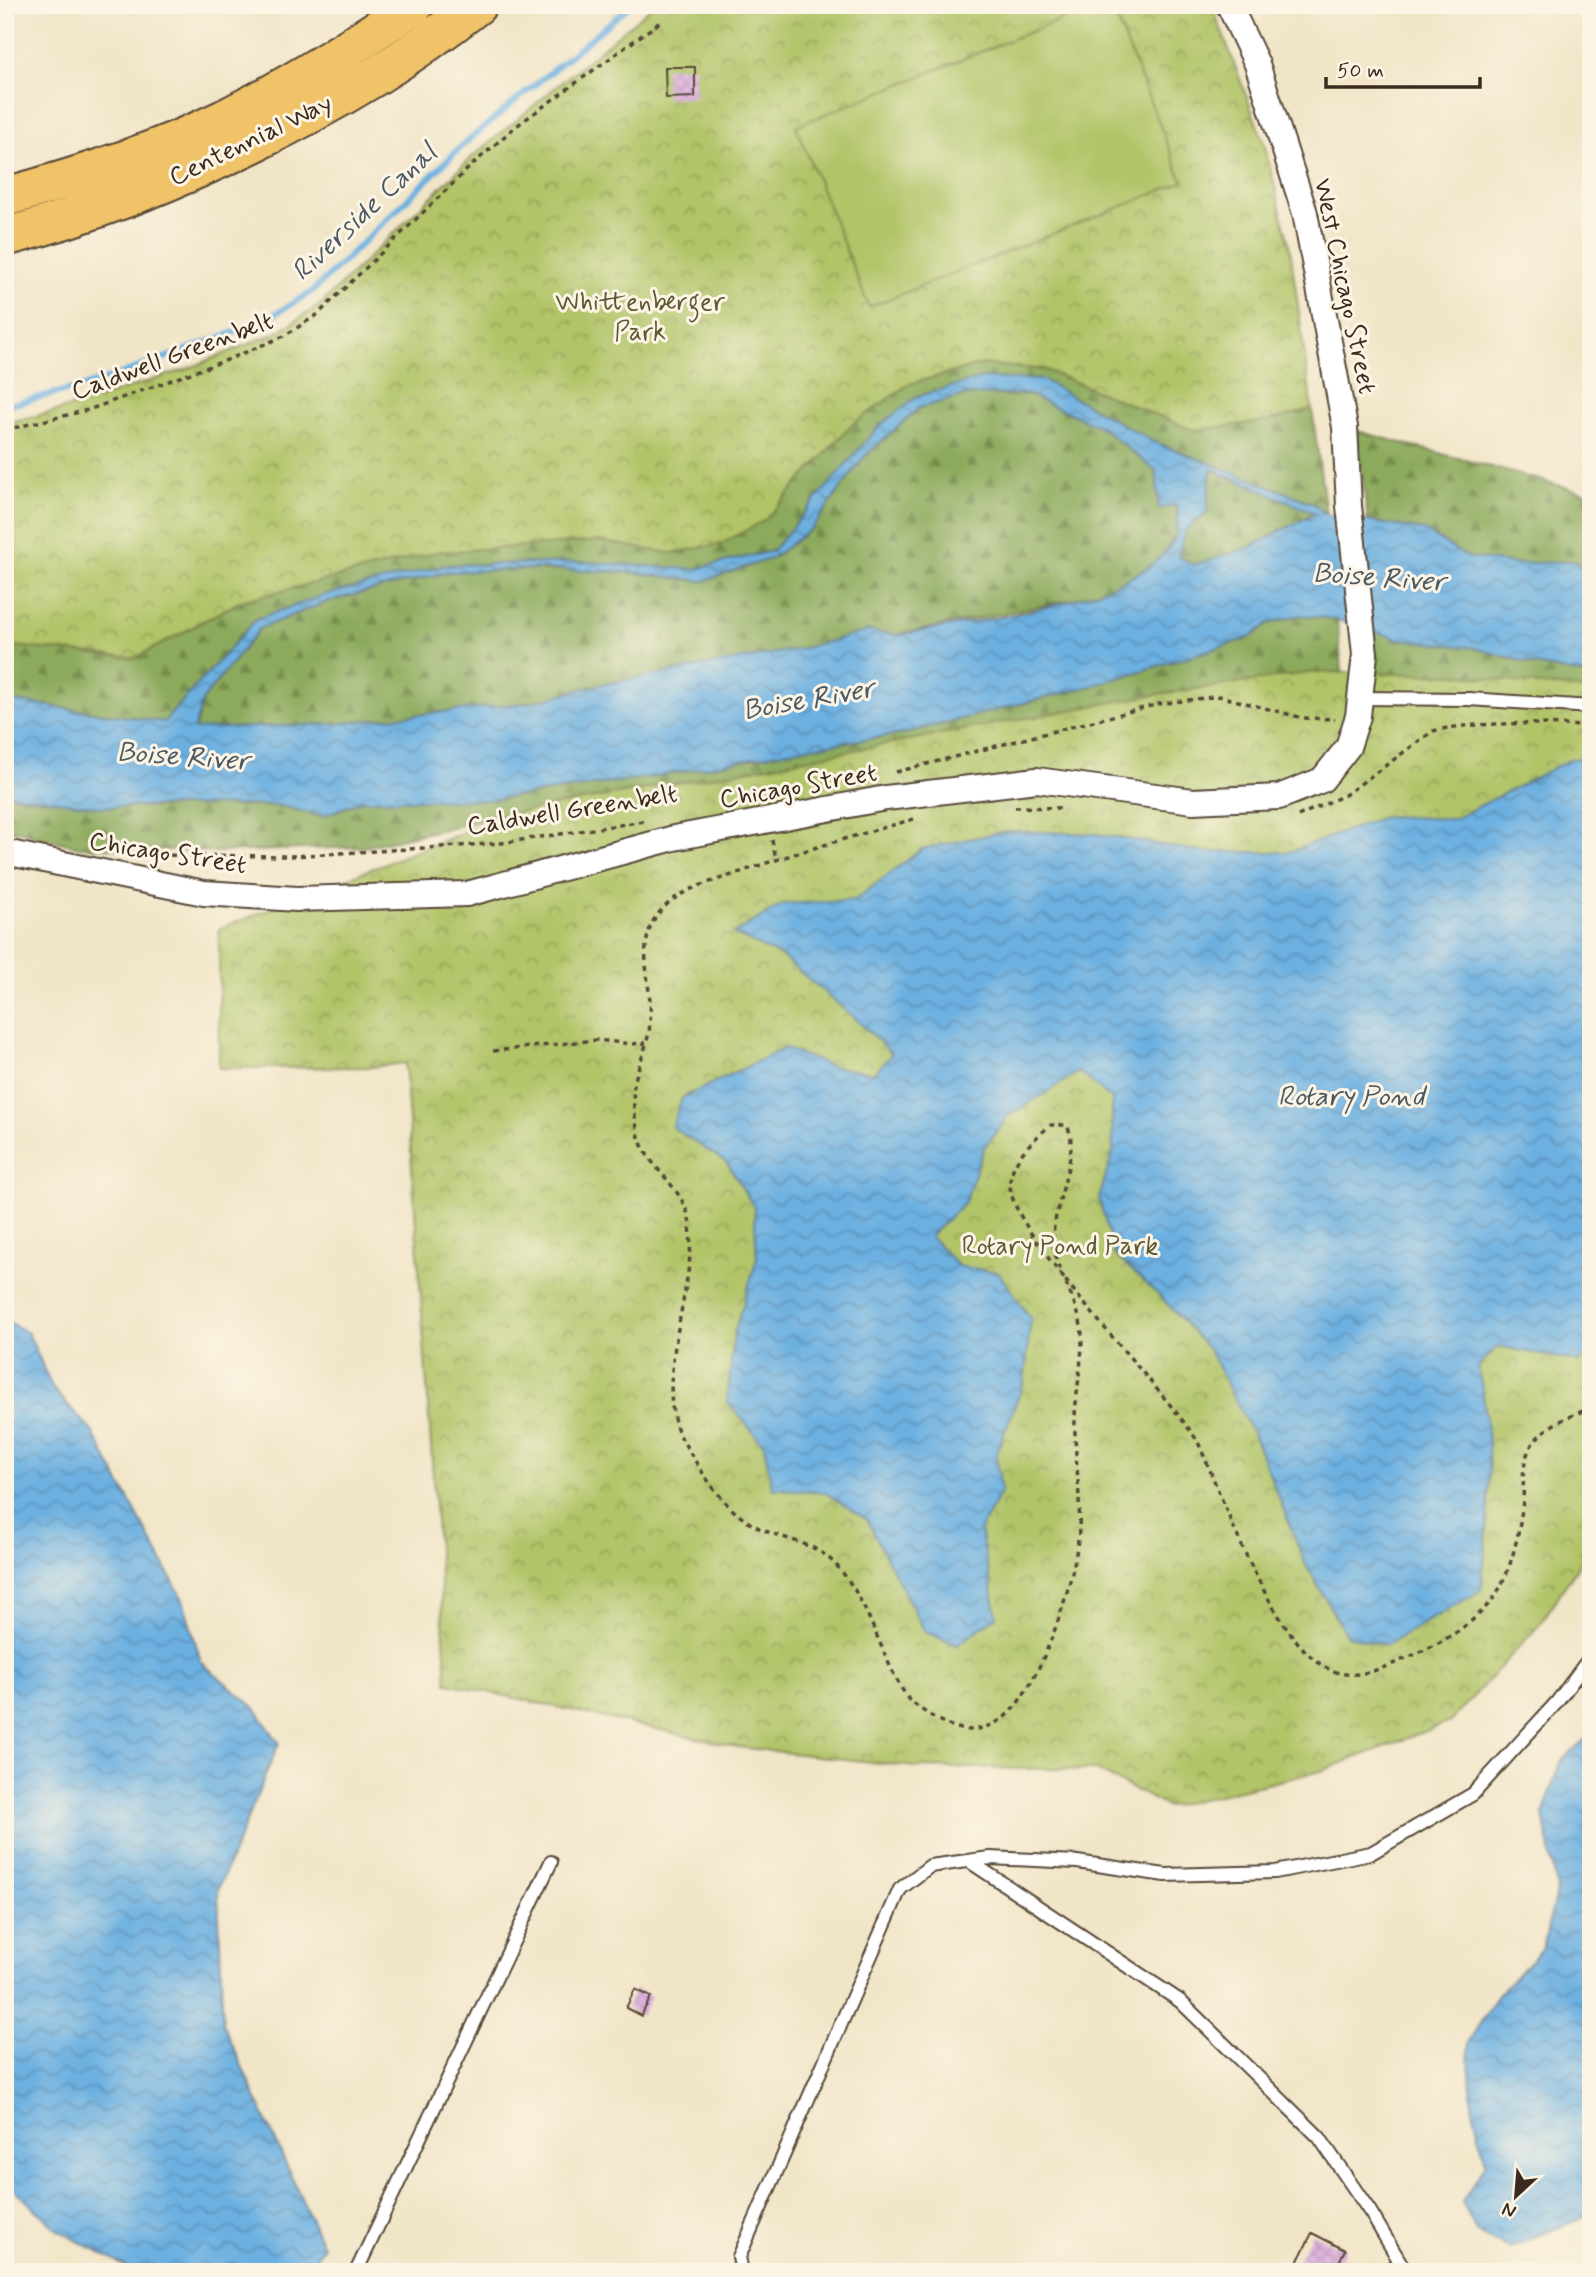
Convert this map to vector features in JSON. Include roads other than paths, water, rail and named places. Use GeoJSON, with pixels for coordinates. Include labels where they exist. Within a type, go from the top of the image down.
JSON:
{"type":"FeatureCollection","features":[{"type":"Feature","properties":{"kind":"main road","name":"Centennial Way"},"geometry":{"type":"LineString","coordinates":[[5,197],[103,167],[220,120],[337,57],[414,5]]}},
{"type":"Feature","properties":{"kind":"main road","name":"Centennial Way"},"geometry":{"type":"LineString","coordinates":[[5,237],[121,200],[235,150],[356,87],[477,5]]}},
{"type":"Feature","properties":{"kind":"street","name":"West Chicago Street"},"geometry":{"type":"LineString","coordinates":[[1229,5],[1257,64],[1305,213],[1345,428],[1349,506]]}},
{"type":"Feature","properties":{"kind":"street","name":"Chicago Street"},"geometry":{"type":"LineString","coordinates":[[5,852],[204,893],[297,899],[467,894],[674,838],[900,796],[1037,780],[1193,801],[1279,797],[1322,780],[1348,747],[1359,707],[1364,654],[1349,506]]}},
{"type":"Feature","properties":{"kind":"lane"},"geometry":{"type":"LineString","coordinates":[[1359,707],[1469,699],[1591,707]]}},
{"type":"Feature","properties":{"kind":"lane"},"geometry":{"type":"LineString","coordinates":[[742,2272],[739,2257],[900,1889],[930,1866],[990,1858],[1077,1862],[1166,1875],[1275,1872],[1371,1853],[1473,1794],[1557,1702],[1591,1656]]}},
{"type":"Feature","properties":{"kind":"lane"},"geometry":{"type":"LineString","coordinates":[[970,1861],[1181,2001],[1319,2137],[1371,2213],[1403,2267],[1388,2272]]}},
{"type":"Feature","properties":{"kind":"lane"},"geometry":{"type":"LineString","coordinates":[[356,2272],[551,1862]]}},
{"type":"Feature","properties":{"kind":"water","name":"Boise River"},"geometry":{"type":"Polygon","coordinates":[[[982,378],[1043,380],[1152,441],[1313,503],[1325,514],[1423,530],[1467,557],[1514,564],[1574,561],[1591,572],[1591,676],[1536,665],[1475,648],[1399,639],[1334,619],[1301,615],[1269,623],[1249,638],[1095,685],[902,734],[804,748],[659,776],[490,800],[363,800],[323,816],[276,805],[100,807],[5,794],[5,700],[164,722],[256,619],[324,595],[447,565],[585,562],[694,569],[772,551],[879,426],[918,396],[982,378]],[[1027,394],[966,395],[919,408],[863,458],[812,528],[772,558],[704,581],[627,572],[536,569],[448,572],[329,601],[260,628],[203,699],[194,729],[333,724],[533,702],[593,686],[804,648],[868,631],[896,635],[1006,616],[1091,594],[1128,578],[1157,560],[1175,537],[1177,505],[1159,509],[1156,471],[1101,427],[1027,394]],[[1211,469],[1207,512],[1185,531],[1178,556],[1194,565],[1251,547],[1315,513],[1211,469]]]}},
{"type":"Feature","properties":{"kind":"water","name":"Rotary Pond"},"geometry":{"type":"Polygon","coordinates":[[[1591,758],[1591,1351],[1578,1362],[1498,1346],[1478,1367],[1486,1423],[1489,1478],[1481,1590],[1387,1645],[1347,1636],[1305,1563],[1255,1438],[1209,1350],[1162,1298],[1114,1254],[1099,1198],[1113,1152],[1112,1099],[1079,1072],[1007,1117],[984,1148],[965,1202],[930,1236],[958,1266],[998,1272],[1031,1319],[1024,1382],[996,1454],[1001,1492],[980,1529],[997,1616],[957,1645],[925,1632],[867,1520],[826,1493],[772,1488],[764,1445],[727,1401],[734,1334],[757,1258],[754,1207],[727,1163],[672,1127],[682,1098],[785,1048],[833,1067],[874,1073],[892,1054],[855,1018],[781,956],[733,934],[783,904],[855,900],[922,849],[1007,831],[1096,834],[1204,852],[1290,852],[1386,816],[1454,819],[1571,759],[1591,758]]]}},
{"type":"Feature","properties":{"kind":"water"},"geometry":{"type":"Polygon","coordinates":[[[5,1320],[28,1333],[53,1389],[92,1431],[183,1600],[201,1662],[254,1707],[279,1743],[218,1889],[223,2024],[323,2247],[307,2272],[130,2272],[124,2266],[56,2229],[13,2188],[5,2190],[5,1320]]]}},
{"type":"Feature","properties":{"kind":"water"},"geometry":{"type":"Polygon","coordinates":[[[1591,1734],[1591,2214],[1509,2248],[1477,2233],[1462,2202],[1486,2164],[1472,2105],[1468,2043],[1498,1994],[1543,1948],[1557,1888],[1543,1815],[1560,1762],[1591,1734]]]}},
{"type":"Feature","properties":{"kind":"waterway","name":"Riverside Canal"},"geometry":{"type":"LineString","coordinates":[[5,406],[96,383],[262,322],[313,291],[464,144],[631,5]]}},
{"type":"Feature","properties":{"kind":"park label","name":"Whittenberger Park"},"geometry":{"type":"Point","coordinates":[640,316]}},
{"type":"Feature","properties":{"kind":"park label","name":"Rotary Pond Park"},"geometry":{"type":"Point","coordinates":[1060,1245]}}]}
